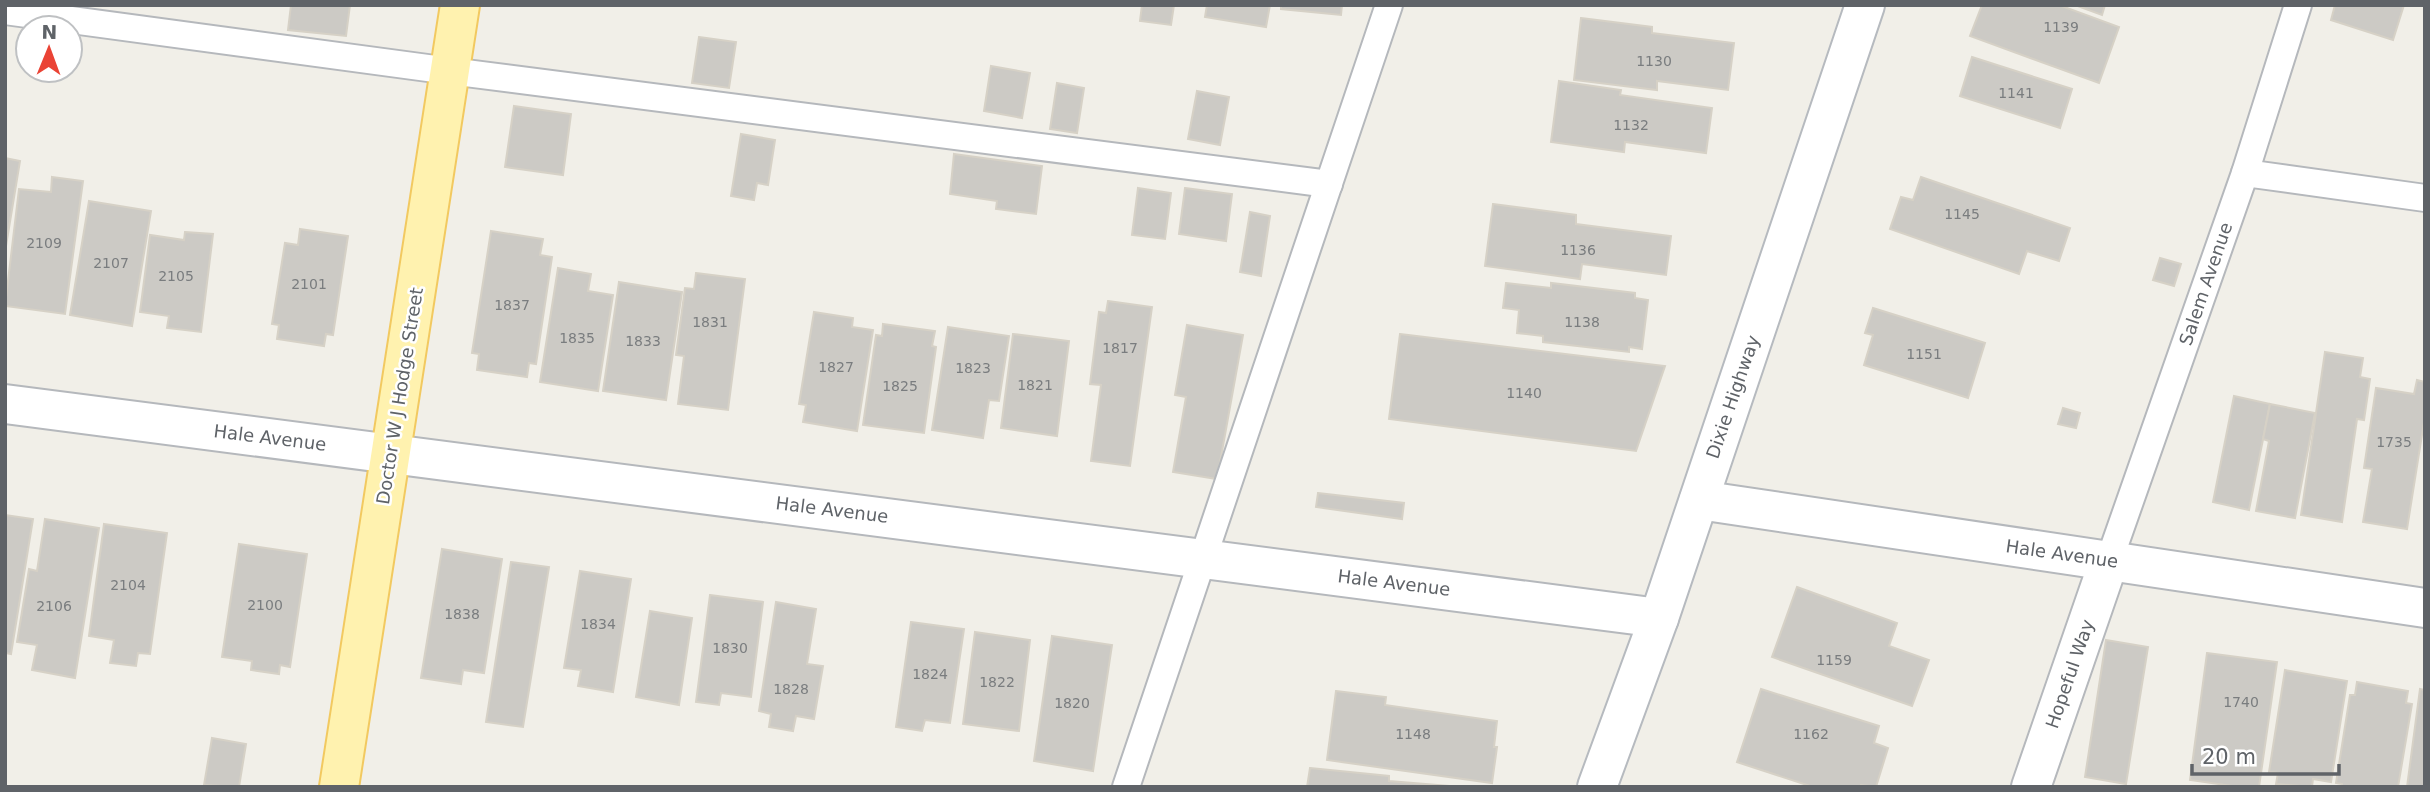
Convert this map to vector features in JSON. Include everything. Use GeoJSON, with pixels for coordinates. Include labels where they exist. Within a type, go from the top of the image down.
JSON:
{"type":"FeatureCollection","features":[{"type":"Feature","properties":{"kind":"main road","name":"Doctor W J Hodge Street"},"geometry":{"type":"LineString","coordinates":[[339,787],[460,5]]}},
{"type":"Feature","properties":{"kind":"street","name":"Dixie Highway"},"geometry":{"type":"LineString","coordinates":[[1597,787],[1659,618],[1865,5]]}},
{"type":"Feature","properties":{"kind":"street","name":"Hale Avenue"},"geometry":{"type":"LineString","coordinates":[[5,404],[1659,618]]}},
{"type":"Feature","properties":{"kind":"street","name":"Hale Avenue"},"geometry":{"type":"LineString","coordinates":[[1699,500],[2425,608]]}},
{"type":"Feature","properties":{"kind":"street","name":"Hopeful Way"},"geometry":{"type":"LineString","coordinates":[[2031,787],[2109,561]]}},
{"type":"Feature","properties":{"kind":"lane"},"geometry":{"type":"LineString","coordinates":[[1126,787],[1388,5]]}},
{"type":"Feature","properties":{"kind":"lane","name":"Salem Avenue"},"geometry":{"type":"LineString","coordinates":[[2109,561],[2245,173],[2298,5]]}},
{"type":"Feature","properties":{"kind":"lane"},"geometry":{"type":"LineString","coordinates":[[5,11],[1329,184]]}},
{"type":"Feature","properties":{"kind":"lane"},"geometry":{"type":"LineString","coordinates":[[2245,173],[2425,198]]}},
{"type":"Feature","properties":{"kind":"building"},"geometry":{"type":"Polygon","coordinates":[[[291,5],[350,5],[346,36],[288,30],[291,5]]]}},
{"type":"Feature","properties":{"kind":"building"},"geometry":{"type":"Polygon","coordinates":[[[1142,5],[1174,5],[1171,25],[1140,21],[1142,5]]]}},
{"type":"Feature","properties":{"kind":"building"},"geometry":{"type":"Polygon","coordinates":[[[1207,5],[1270,5],[1266,27],[1205,17],[1207,5]]]}},
{"type":"Feature","properties":{"kind":"building"},"geometry":{"type":"Polygon","coordinates":[[[1281,5],[1342,5],[1341,15],[1281,9],[1281,5]]]}},
{"type":"Feature","properties":{"kind":"building"},"geometry":{"type":"Polygon","coordinates":[[[1982,5],[2059,5],[2119,27],[2099,83],[1970,36],[1982,5]]]}},
{"type":"Feature","properties":{"kind":"building"},"geometry":{"type":"Polygon","coordinates":[[[2075,5],[2105,5],[2102,15],[2075,5]]]}},
{"type":"Feature","properties":{"kind":"building"},"geometry":{"type":"Polygon","coordinates":[[[2335,5],[2404,5],[2393,40],[2331,20],[2335,5]]]}},
{"type":"Feature","properties":{"kind":"building"},"geometry":{"type":"Polygon","coordinates":[[[1581,18],[1652,27],[1652,33],[1734,43],[1728,90],[1657,81],[1657,90],[1574,80],[1581,18]]]}},
{"type":"Feature","properties":{"kind":"building"},"geometry":{"type":"Polygon","coordinates":[[[699,37],[736,42],[729,88],[692,83],[699,37]]]}},
{"type":"Feature","properties":{"kind":"building"},"geometry":{"type":"Polygon","coordinates":[[[1972,57],[2072,89],[2060,128],[1960,96],[1972,57]]]}},
{"type":"Feature","properties":{"kind":"building"},"geometry":{"type":"Polygon","coordinates":[[[991,66],[1030,73],[1022,118],[984,111],[991,66]]]}},
{"type":"Feature","properties":{"kind":"building"},"geometry":{"type":"Polygon","coordinates":[[[1559,81],[1621,90],[1620,95],[1712,108],[1706,153],[1625,142],[1624,152],[1551,142],[1559,81]]]}},
{"type":"Feature","properties":{"kind":"building"},"geometry":{"type":"Polygon","coordinates":[[[1057,83],[1084,88],[1077,133],[1050,129],[1057,83]]]}},
{"type":"Feature","properties":{"kind":"building"},"geometry":{"type":"Polygon","coordinates":[[[1197,91],[1229,97],[1220,145],[1188,139],[1197,91]]]}},
{"type":"Feature","properties":{"kind":"building"},"geometry":{"type":"Polygon","coordinates":[[[514,106],[571,114],[563,175],[505,167],[514,106]]]}},
{"type":"Feature","properties":{"kind":"building"},"geometry":{"type":"Polygon","coordinates":[[[741,134],[775,140],[768,185],[757,183],[754,200],[731,196],[741,134]]]}},
{"type":"Feature","properties":{"kind":"building"},"geometry":{"type":"Polygon","coordinates":[[[954,154],[1042,166],[1036,214],[996,209],[997,201],[950,194],[954,154]]]}},
{"type":"Feature","properties":{"kind":"building"},"geometry":{"type":"Polygon","coordinates":[[[5,158],[20,161],[5,252],[5,158]]]}},
{"type":"Feature","properties":{"kind":"building"},"geometry":{"type":"Polygon","coordinates":[[[52,177],[83,181],[65,314],[5,306],[19,189],[51,192],[52,177]]]}},
{"type":"Feature","properties":{"kind":"building"},"geometry":{"type":"Polygon","coordinates":[[[1921,177],[2070,228],[2059,261],[2027,251],[2019,274],[1890,229],[1901,197],[1913,200],[1921,177]]]}},
{"type":"Feature","properties":{"kind":"building"},"geometry":{"type":"Polygon","coordinates":[[[1138,188],[1171,193],[1165,239],[1132,235],[1138,188]]]}},
{"type":"Feature","properties":{"kind":"building"},"geometry":{"type":"Polygon","coordinates":[[[1185,188],[1232,194],[1226,241],[1179,234],[1185,188]]]}},
{"type":"Feature","properties":{"kind":"building"},"geometry":{"type":"Polygon","coordinates":[[[89,201],[151,211],[132,326],[70,315],[89,201]]]}},
{"type":"Feature","properties":{"kind":"building"},"geometry":{"type":"Polygon","coordinates":[[[1493,204],[1576,215],[1576,224],[1671,236],[1666,275],[1582,264],[1580,279],[1485,266],[1493,204]]]}},
{"type":"Feature","properties":{"kind":"building"},"geometry":{"type":"Polygon","coordinates":[[[1250,212],[1270,216],[1261,276],[1240,272],[1250,212]]]}},
{"type":"Feature","properties":{"kind":"building"},"geometry":{"type":"Polygon","coordinates":[[[300,229],[348,236],[333,335],[326,334],[324,346],[277,339],[279,325],[272,324],[285,243],[298,245],[300,229]]]}},
{"type":"Feature","properties":{"kind":"building"},"geometry":{"type":"Polygon","coordinates":[[[491,231],[543,239],[540,255],[552,257],[536,364],[529,363],[527,377],[477,370],[479,354],[472,353],[491,231]]]}},
{"type":"Feature","properties":{"kind":"building"},"geometry":{"type":"Polygon","coordinates":[[[185,232],[213,234],[201,332],[167,328],[169,316],[140,312],[150,235],[184,240],[185,232]]]}},
{"type":"Feature","properties":{"kind":"building"},"geometry":{"type":"Polygon","coordinates":[[[2160,258],[2181,264],[2174,286],[2153,280],[2160,258]]]}},
{"type":"Feature","properties":{"kind":"building"},"geometry":{"type":"Polygon","coordinates":[[[558,268],[591,274],[588,291],[613,295],[598,391],[540,382],[558,268]]]}},
{"type":"Feature","properties":{"kind":"building"},"geometry":{"type":"Polygon","coordinates":[[[696,273],[745,279],[728,410],[678,404],[684,356],[676,355],[685,288],[694,289],[696,273]]]}},
{"type":"Feature","properties":{"kind":"building"},"geometry":{"type":"Polygon","coordinates":[[[619,282],[682,292],[666,400],[603,391],[619,282]]]}},
{"type":"Feature","properties":{"kind":"building"},"geometry":{"type":"Polygon","coordinates":[[[1506,283],[1551,288],[1551,283],[1635,293],[1635,298],[1648,300],[1642,349],[1629,347],[1629,352],[1543,342],[1543,336],[1517,333],[1519,310],[1503,308],[1506,283]]]}},
{"type":"Feature","properties":{"kind":"building"},"geometry":{"type":"Polygon","coordinates":[[[1108,301],[1152,307],[1130,466],[1091,461],[1101,385],[1090,384],[1099,312],[1106,313],[1108,301]]]}},
{"type":"Feature","properties":{"kind":"building"},"geometry":{"type":"Polygon","coordinates":[[[1873,308],[1985,343],[1968,398],[1864,365],[1873,335],[1865,333],[1873,308]]]}},
{"type":"Feature","properties":{"kind":"building"},"geometry":{"type":"Polygon","coordinates":[[[814,312],[853,318],[852,327],[873,330],[857,431],[803,422],[806,405],[799,404],[814,312]]]}},
{"type":"Feature","properties":{"kind":"building"},"geometry":{"type":"Polygon","coordinates":[[[883,324],[935,331],[932,346],[936,347],[924,433],[863,425],[876,335],[882,336],[883,324]]]}},
{"type":"Feature","properties":{"kind":"building"},"geometry":{"type":"Polygon","coordinates":[[[1187,325],[1243,335],[1217,479],[1173,472],[1186,397],[1175,395],[1187,325]]]}},
{"type":"Feature","properties":{"kind":"building"},"geometry":{"type":"Polygon","coordinates":[[[948,327],[1009,336],[999,401],[989,400],[983,438],[932,430],[948,327]]]}},
{"type":"Feature","properties":{"kind":"building"},"geometry":{"type":"Polygon","coordinates":[[[1013,334],[1069,341],[1057,436],[1001,428],[1013,334]]]}},
{"type":"Feature","properties":{"kind":"building"},"geometry":{"type":"Polygon","coordinates":[[[1400,334],[1665,366],[1636,451],[1389,419],[1400,334]]]}},
{"type":"Feature","properties":{"kind":"building"},"geometry":{"type":"Polygon","coordinates":[[[2325,352],[2363,358],[2360,377],[2370,379],[2364,420],[2357,419],[2342,522],[2301,515],[2325,352]]]}},
{"type":"Feature","properties":{"kind":"building"},"geometry":{"type":"Polygon","coordinates":[[[2417,380],[2425,382],[2425,416],[2407,529],[2363,522],[2372,469],[2364,468],[2376,388],[2414,394],[2417,380]]]}},
{"type":"Feature","properties":{"kind":"building"},"geometry":{"type":"Polygon","coordinates":[[[2234,396],[2270,404],[2249,510],[2213,502],[2234,396]]]}},
{"type":"Feature","properties":{"kind":"building"},"geometry":{"type":"Polygon","coordinates":[[[2270,404],[2315,413],[2295,518],[2256,511],[2269,441],[2263,439],[2270,404]]]}},
{"type":"Feature","properties":{"kind":"building"},"geometry":{"type":"Polygon","coordinates":[[[2063,408],[2080,413],[2076,428],[2058,424],[2063,408]]]}},
{"type":"Feature","properties":{"kind":"building"},"geometry":{"type":"Polygon","coordinates":[[[1318,493],[1404,503],[1402,519],[1316,507],[1318,493]]]}},
{"type":"Feature","properties":{"kind":"building"},"geometry":{"type":"Polygon","coordinates":[[[5,515],[33,519],[11,654],[5,653],[5,515]]]}},
{"type":"Feature","properties":{"kind":"building"},"geometry":{"type":"Polygon","coordinates":[[[45,519],[99,528],[75,678],[32,670],[37,645],[17,642],[29,569],[37,571],[45,519]]]}},
{"type":"Feature","properties":{"kind":"building"},"geometry":{"type":"Polygon","coordinates":[[[104,524],[167,533],[150,654],[138,653],[136,666],[110,663],[114,640],[89,636],[104,524]]]}},
{"type":"Feature","properties":{"kind":"building"},"geometry":{"type":"Polygon","coordinates":[[[239,544],[307,554],[290,667],[280,665],[279,674],[251,670],[252,661],[222,657],[239,544]]]}},
{"type":"Feature","properties":{"kind":"building"},"geometry":{"type":"Polygon","coordinates":[[[442,549],[502,559],[484,673],[463,670],[461,684],[421,678],[442,549]]]}},
{"type":"Feature","properties":{"kind":"building"},"geometry":{"type":"Polygon","coordinates":[[[511,562],[549,567],[523,727],[486,722],[511,562]]]}},
{"type":"Feature","properties":{"kind":"building"},"geometry":{"type":"Polygon","coordinates":[[[580,571],[631,579],[613,692],[578,686],[581,670],[564,668],[580,571]]]}},
{"type":"Feature","properties":{"kind":"building"},"geometry":{"type":"Polygon","coordinates":[[[1797,587],[1897,623],[1889,646],[1929,660],[1912,706],[1772,657],[1797,587]]]}},
{"type":"Feature","properties":{"kind":"building"},"geometry":{"type":"Polygon","coordinates":[[[710,595],[763,602],[751,697],[721,693],[719,705],[696,702],[710,595]]]}},
{"type":"Feature","properties":{"kind":"building"},"geometry":{"type":"Polygon","coordinates":[[[776,602],[816,609],[807,664],[823,666],[814,719],[796,716],[793,731],[769,727],[771,714],[759,711],[776,602]]]}},
{"type":"Feature","properties":{"kind":"building"},"geometry":{"type":"Polygon","coordinates":[[[650,611],[692,618],[679,705],[636,697],[650,611]]]}},
{"type":"Feature","properties":{"kind":"building"},"geometry":{"type":"Polygon","coordinates":[[[911,622],[964,629],[950,723],[925,720],[922,731],[896,727],[911,622]]]}},
{"type":"Feature","properties":{"kind":"building"},"geometry":{"type":"Polygon","coordinates":[[[975,632],[1030,640],[1019,731],[963,724],[975,632]]]}},
{"type":"Feature","properties":{"kind":"building"},"geometry":{"type":"Polygon","coordinates":[[[1052,636],[1112,645],[1093,771],[1034,761],[1052,636]]]}},
{"type":"Feature","properties":{"kind":"building"},"geometry":{"type":"Polygon","coordinates":[[[2106,640],[2148,647],[2126,784],[2085,777],[2106,640]]]}},
{"type":"Feature","properties":{"kind":"building"},"geometry":{"type":"Polygon","coordinates":[[[2207,653],[2277,662],[2259,787],[2190,780],[2207,653]]]}},
{"type":"Feature","properties":{"kind":"building"},"geometry":{"type":"Polygon","coordinates":[[[2285,670],[2347,681],[2331,782],[2313,779],[2312,787],[2276,784],[2278,773],[2269,772],[2285,670]]]}},
{"type":"Feature","properties":{"kind":"building"},"geometry":{"type":"Polygon","coordinates":[[[2357,682],[2408,691],[2406,703],[2412,704],[2398,787],[2342,787],[2342,784],[2336,783],[2350,695],[2355,695],[2357,682]]]}},
{"type":"Feature","properties":{"kind":"building"},"geometry":{"type":"Polygon","coordinates":[[[1761,689],[1879,726],[1874,743],[1888,748],[1876,787],[1813,787],[1737,762],[1761,689]]]}},
{"type":"Feature","properties":{"kind":"building"},"geometry":{"type":"Polygon","coordinates":[[[2420,689],[2425,690],[2425,787],[2407,787],[2420,689]]]}},
{"type":"Feature","properties":{"kind":"building"},"geometry":{"type":"Polygon","coordinates":[[[1336,691],[1386,697],[1385,705],[1497,721],[1492,783],[1327,760],[1336,691]]]}},
{"type":"Feature","properties":{"kind":"building"},"geometry":{"type":"Polygon","coordinates":[[[212,738],[246,744],[239,787],[204,785],[212,738]]]}},
{"type":"Feature","properties":{"kind":"building"},"geometry":{"type":"Polygon","coordinates":[[[1310,768],[1389,776],[1389,781],[1462,787],[1307,787],[1310,768]]]}}]}
